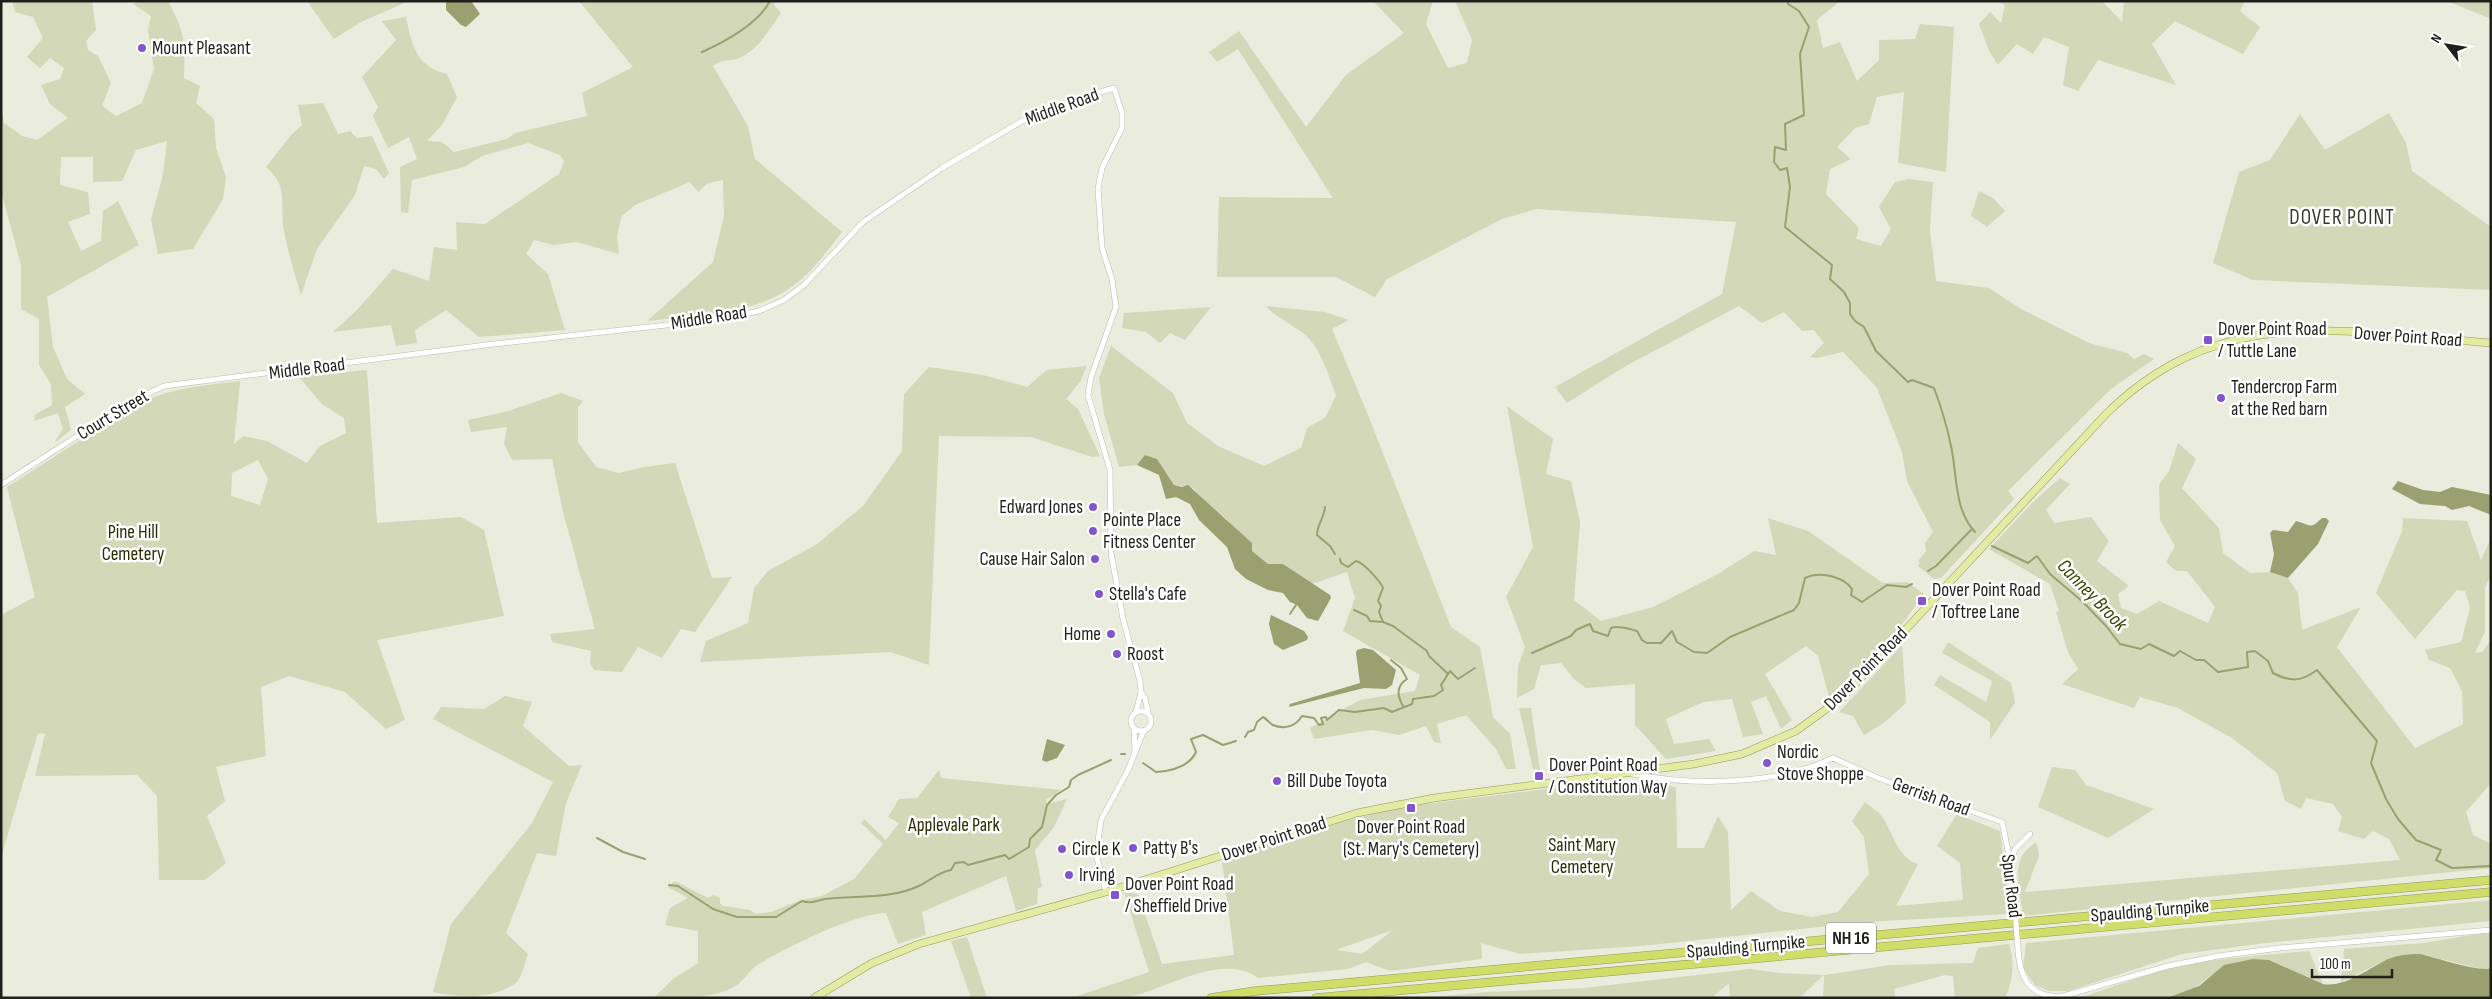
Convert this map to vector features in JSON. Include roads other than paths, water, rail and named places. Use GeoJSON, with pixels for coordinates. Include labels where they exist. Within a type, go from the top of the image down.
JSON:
{"type":"FeatureCollection","features":[{"type":"Feature","properties":{"kind":"highway","name":"Spaulding Turnpike"},"geometry":{"type":"LineString","coordinates":[[1211,998],[1255,991],[2491,880]]}},
{"type":"Feature","properties":{"kind":"highway","name":"Spaulding Turnpike"},"geometry":{"type":"LineString","coordinates":[[1316,998],[2491,892]]}},
{"type":"Feature","properties":{"kind":"main road","name":"Dover Point Road"},"geometry":{"type":"LineString","coordinates":[[814,998],[861,969],[919,944],[1106,892],[1375,808],[1434,798],[1632,774],[1742,754],[1784,737],[1830,708],[1874,665],[2106,414],[2134,389],[2183,358],[2228,340],[2284,331],[2346,332],[2491,343]]}},
{"type":"Feature","properties":{"kind":"street","name":"Middle Road"},"geometry":{"type":"LineString","coordinates":[[238,376],[294,371],[450,350],[721,319],[766,308],[784,300],[804,285],[851,233],[869,218],[942,168],[1024,120],[1073,100],[1114,88],[1122,113],[1122,128],[1102,168],[1098,182],[1102,248],[1116,301],[1115,314],[1089,383],[1089,400],[1109,462],[1113,568],[1123,619],[1138,669],[1141,692]]}},
{"type":"Feature","properties":{"kind":"street","name":"Court Street"},"geometry":{"type":"LineString","coordinates":[[1,485],[130,402],[152,391],[164,386],[238,376]]}},
{"type":"Feature","properties":{"kind":"street"},"geometry":{"type":"LineString","coordinates":[[1134,752],[1134,728],[1131,719],[1136,712],[1141,692]]}},
{"type":"Feature","properties":{"kind":"street"},"geometry":{"type":"LineString","coordinates":[[1106,892],[1096,854],[1101,820],[1144,730],[1151,724],[1145,698],[1141,692]]}},
{"type":"Feature","properties":{"kind":"street"},"geometry":{"type":"LineString","coordinates":[[1136,712],[1141,711],[1148,714]]}},
{"type":"Feature","properties":{"kind":"street"},"geometry":{"type":"LineString","coordinates":[[1134,728],[1144,730]]}},
{"type":"Feature","properties":{"kind":"street","name":"Gerrish Road"},"geometry":{"type":"LineString","coordinates":[[1632,774],[1659,779],[1755,779],[1787,773],[1833,758],[1878,778],[2002,822]]}},
{"type":"Feature","properties":{"kind":"street","name":"Spur Road"},"geometry":{"type":"LineString","coordinates":[[2002,822],[2010,864],[2021,970],[2027,983],[2045,995],[2060,997],[2144,972],[2201,958],[2289,947],[2491,930]]}},
{"type":"Feature","properties":{"kind":"street"},"geometry":{"type":"LineString","coordinates":[[2010,864],[2015,850],[2030,834]]}},
{"type":"Feature","properties":{"kind":"waterway","name":"Canney Brook"},"geometry":{"type":"LineString","coordinates":[[702,52],[730,38],[749,25],[765,9],[770,1]]}},
{"type":"Feature","properties":{"kind":"waterway","name":"Canney Brook"},"geometry":{"type":"LineString","coordinates":[[1788,1],[1788,4],[1799,11],[1809,27],[1800,54],[1804,115],[1785,124],[1786,150],[1775,147],[1774,162],[1780,170],[1787,168],[1790,187],[1785,227],[1832,265],[1830,279],[1844,292],[1850,303],[1850,314],[1855,321],[1864,327],[1876,351],[1908,382],[1912,380],[1934,388],[1945,420],[1954,461],[1960,504],[1968,524],[1975,532]]}},
{"type":"Feature","properties":{"kind":"waterway"},"geometry":{"type":"LineString","coordinates":[[1325,507],[1317,535],[1330,546],[1335,554]]}},
{"type":"Feature","properties":{"kind":"waterway"},"geometry":{"type":"LineString","coordinates":[[1928,571],[1936,566],[1971,530]]}},
{"type":"Feature","properties":{"kind":"waterway","name":"Canney Brook"},"geometry":{"type":"LineString","coordinates":[[1992,546],[2028,563],[2037,556],[2050,574],[2083,602],[2120,644],[2141,649],[2149,644],[2174,656],[2180,651],[2196,660],[2204,660],[2218,672],[2248,667],[2247,652],[2255,651],[2268,661],[2273,673],[2285,678],[2301,679],[2317,670],[2377,741],[2371,763],[2386,799],[2398,819],[2416,840],[2441,850],[2436,860],[2452,868],[2491,866]]}},
{"type":"Feature","properties":{"kind":"waterway"},"geometry":{"type":"LineString","coordinates":[[1340,559],[1341,563],[1348,567],[1356,561],[1359,562],[1379,581],[1383,588],[1378,601],[1381,606],[1379,612],[1383,622],[1393,626],[1427,651],[1429,656],[1448,674]]}},
{"type":"Feature","properties":{"kind":"waterway"},"geometry":{"type":"LineString","coordinates":[[1532,653],[1571,636],[1576,630],[1590,624],[1593,631],[1608,636],[1611,628],[1614,627],[1637,631],[1642,640],[1647,643],[1661,643],[1672,631],[1677,642],[1694,652],[1707,653],[1730,637],[1794,610],[1799,603],[1805,578],[1817,575],[1837,578],[1848,585],[1852,589],[1851,595],[1862,602],[1887,585],[1906,587],[1912,584]]}},
{"type":"Feature","properties":{"kind":"waterway"},"geometry":{"type":"LineString","coordinates":[[1290,614],[1296,605]]}},
{"type":"Feature","properties":{"kind":"waterway"},"geometry":{"type":"LineString","coordinates":[[1354,610],[1367,616],[1370,621],[1383,622]]}},
{"type":"Feature","properties":{"kind":"waterway"},"geometry":{"type":"LineString","coordinates":[[1391,660],[1401,668],[1407,679],[1399,688],[1403,706]]}},
{"type":"Feature","properties":{"kind":"waterway"},"geometry":{"type":"LineString","coordinates":[[1245,737],[1248,732],[1254,730],[1257,722],[1263,717],[1273,725],[1286,727],[1293,725],[1302,716],[1314,718],[1319,725],[1323,724],[1321,718],[1326,717],[1327,720],[1339,710],[1355,712],[1384,708],[1392,712],[1412,704],[1413,699],[1434,696],[1443,690],[1441,685],[1450,671],[1458,679],[1475,668]]}},
{"type":"Feature","properties":{"kind":"waterway"},"geometry":{"type":"LineString","coordinates":[[1143,763],[1156,772],[1168,771],[1184,765],[1193,757],[1196,752],[1191,739],[1203,735],[1223,745],[1236,741]]}},
{"type":"Feature","properties":{"kind":"waterway"},"geometry":{"type":"LineString","coordinates":[[669,885],[678,886],[713,909],[737,917],[776,917],[802,901],[811,902],[825,899],[886,895],[910,890],[939,874],[951,870],[955,863],[964,862],[968,865],[1005,855],[1009,859],[1029,847],[1030,839],[1042,827],[1047,805],[1056,795],[1069,787],[1071,780],[1078,775],[1111,760]]}},
{"type":"Feature","properties":{"kind":"waterway"},"geometry":{"type":"LineString","coordinates":[[597,838],[623,852],[645,859]]}},
{"type":"Feature","properties":{"kind":"place","name":"Mount Pleasant"},"geometry":{"type":"Point","coordinates":[142,48]}},
{"type":"Feature","properties":{"kind":"place","name":"Dover Point Road / Tuttle Lane"},"geometry":{"type":"Point","coordinates":[2208,340]}},
{"type":"Feature","properties":{"kind":"place","name":"Tendercrop Farm at the Red barn"},"geometry":{"type":"Point","coordinates":[2221,398]}},
{"type":"Feature","properties":{"kind":"place","name":"Edward Jones"},"geometry":{"type":"Point","coordinates":[1093,507]}},
{"type":"Feature","properties":{"kind":"place","name":"Pointe Place Fitness Center"},"geometry":{"type":"Point","coordinates":[1093,531]}},
{"type":"Feature","properties":{"kind":"place","name":"Cause Hair Salon"},"geometry":{"type":"Point","coordinates":[1095,559]}},
{"type":"Feature","properties":{"kind":"place","name":"Stella's Cafe"},"geometry":{"type":"Point","coordinates":[1099,594]}},
{"type":"Feature","properties":{"kind":"place","name":"Dover Point Road / Toftree Lane"},"geometry":{"type":"Point","coordinates":[1922,601]}},
{"type":"Feature","properties":{"kind":"place","name":"Home"},"geometry":{"type":"Point","coordinates":[1111,634]}},
{"type":"Feature","properties":{"kind":"place","name":"Roost"},"geometry":{"type":"Point","coordinates":[1117,654]}},
{"type":"Feature","properties":{"kind":"place","name":"Nordic Stove Shoppe"},"geometry":{"type":"Point","coordinates":[1767,763]}},
{"type":"Feature","properties":{"kind":"place","name":"Dover Point Road / Constitution Way"},"geometry":{"type":"Point","coordinates":[1539,776]}},
{"type":"Feature","properties":{"kind":"place","name":"Bill Dube Toyota"},"geometry":{"type":"Point","coordinates":[1277,781]}},
{"type":"Feature","properties":{"kind":"place","name":"Dover Point Road (St. Mary's Cemetery)"},"geometry":{"type":"Point","coordinates":[1411,808]}},
{"type":"Feature","properties":{"kind":"place","name":"Patty B's"},"geometry":{"type":"Point","coordinates":[1133,848]}},
{"type":"Feature","properties":{"kind":"place","name":"Circle K"},"geometry":{"type":"Point","coordinates":[1062,849]}},
{"type":"Feature","properties":{"kind":"place","name":"Irving"},"geometry":{"type":"Point","coordinates":[1069,875]}},
{"type":"Feature","properties":{"kind":"place","name":"Dover Point Road / Sheffield Drive"},"geometry":{"type":"Point","coordinates":[1115,895]}},
{"type":"Feature","properties":{"kind":"district","name":"DOVER POINT"},"geometry":{"type":"Point","coordinates":[2342,217]}},
{"type":"Feature","properties":{"kind":"park label","name":"Pine Hill Cemetery"},"geometry":{"type":"Point","coordinates":[133,543]}},
{"type":"Feature","properties":{"kind":"park label","name":"Applevale Park"},"geometry":{"type":"Point","coordinates":[954,825]}},
{"type":"Feature","properties":{"kind":"park label","name":"Saint Mary Cemetery"},"geometry":{"type":"Point","coordinates":[1582,856]}}]}
